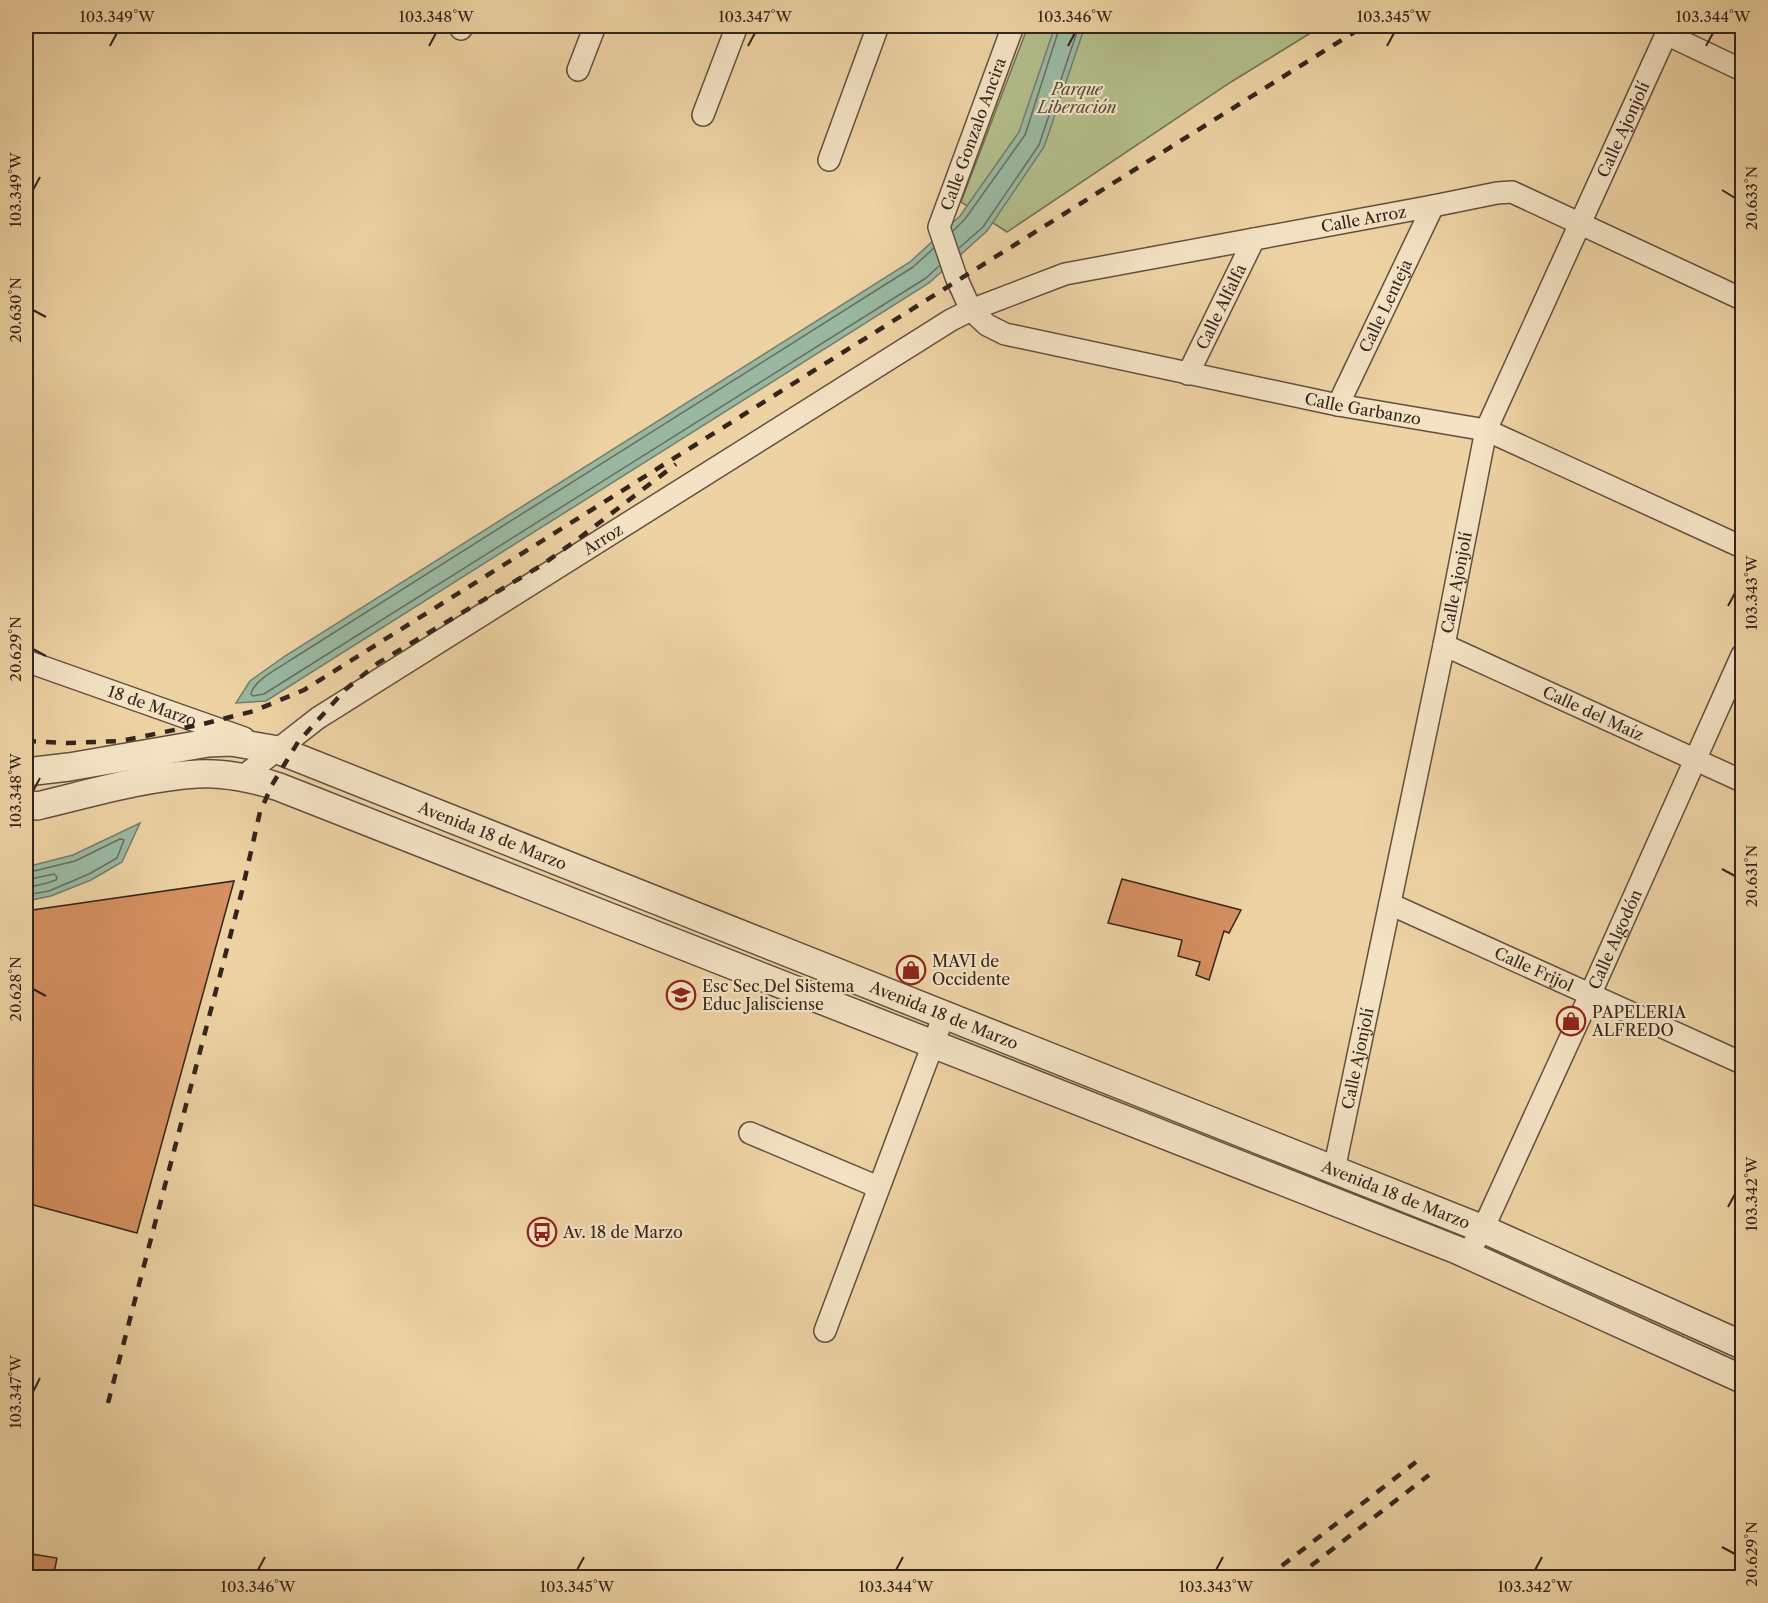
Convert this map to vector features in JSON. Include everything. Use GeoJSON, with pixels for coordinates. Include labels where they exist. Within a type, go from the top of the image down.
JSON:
{"type":"FeatureCollection","features":[{"type":"Feature","properties":{"kind":"street"},"geometry":{"type":"LineString","coordinates":[[578,70],[595,26]]}},
{"type":"Feature","properties":{"kind":"street"},"geometry":{"type":"LineString","coordinates":[[703,115],[737,26]]}},
{"type":"Feature","properties":{"kind":"street"},"geometry":{"type":"LineString","coordinates":[[829,160],[878,26]]}},
{"type":"Feature","properties":{"kind":"street","name":"Calle Gonzalo Ancira"},"geometry":{"type":"LineString","coordinates":[[971,310],[956,277],[939,227],[1012,26]]}},
{"type":"Feature","properties":{"kind":"street"},"geometry":{"type":"LineString","coordinates":[[1668,30],[1743,70]]}},
{"type":"Feature","properties":{"kind":"street","name":"Calle Ajonjolí"},"geometry":{"type":"LineString","coordinates":[[1334,1170],[1444,645],[1486,430],[1668,30]]}},
{"type":"Feature","properties":{"kind":"street","name":"Calle Arroz"},"geometry":{"type":"LineString","coordinates":[[971,310],[1065,274],[1512,192],[1743,299]]}},
{"type":"Feature","properties":{"kind":"street","name":"Calle Lenteja"},"geometry":{"type":"LineString","coordinates":[[1338,405],[1433,206]]}},
{"type":"Feature","properties":{"kind":"street","name":"Calle Alfalfa"},"geometry":{"type":"LineString","coordinates":[[1188,374],[1254,239]]}},
{"type":"Feature","properties":{"kind":"street","name":"Calle Garbanzo"},"geometry":{"type":"LineString","coordinates":[[971,310],[987,325],[1005,334],[1338,405],[1486,430],[1743,547]]}},
{"type":"Feature","properties":{"kind":"street","name":"Arroz"},"geometry":{"type":"LineString","coordinates":[[241,778],[318,718],[951,320],[971,310]]}},
{"type":"Feature","properties":{"kind":"street","name":"Calle del Maíz"},"geometry":{"type":"LineString","coordinates":[[1444,645],[1743,781]]}},
{"type":"Feature","properties":{"kind":"street","name":"Calle Algodón"},"geometry":{"type":"LineString","coordinates":[[1467,1254],[1483,1229],[1743,655]]}},
{"type":"Feature","properties":{"kind":"street","name":"18 de Marzo"},"geometry":{"type":"LineString","coordinates":[[26,661],[278,750]]}},
{"type":"Feature","properties":{"kind":"street","name":"Avenida 18 de Marzo"},"geometry":{"type":"LineString","coordinates":[[26,772],[69,767],[208,743],[231,742],[278,750],[1483,1229],[1743,1345]]}},
{"type":"Feature","properties":{"kind":"street","name":"Avenida 18 de Marzo"},"geometry":{"type":"LineString","coordinates":[[29,805],[155,779],[198,773],[241,778],[279,787],[1467,1254],[1743,1379]]}},
{"type":"Feature","properties":{"kind":"street","name":"Calle Frijol"},"geometry":{"type":"LineString","coordinates":[[1390,904],[1743,1063]]}},
{"type":"Feature","properties":{"kind":"street"},"geometry":{"type":"LineString","coordinates":[[825,1331],[944,1015]]}},
{"type":"Feature","properties":{"kind":"street"},"geometry":{"type":"LineString","coordinates":[[750,1133],[878,1187]]}},
{"type":"Feature","properties":{"kind":"green space","name":"Parque Liberación"},"geometry":{"type":"Polygon","coordinates":[[[1028,26],[1322,26],[1231,82],[1007,232],[961,202],[1028,26]]]}},
{"type":"Feature","properties":{"kind":"water"},"geometry":{"type":"Polygon","coordinates":[[[1055,26],[1085,26],[1044,147],[987,231],[929,283],[266,701],[236,703],[250,681],[285,656],[910,262],[960,216],[1019,132],[1055,26]]]}},
{"type":"Feature","properties":{"kind":"water"},"geometry":{"type":"Polygon","coordinates":[[[140,823],[122,862],[91,880],[51,896],[26,901],[26,867],[73,855],[140,823]]]}},
{"type":"Feature","properties":{"kind":"building"},"geometry":{"type":"Polygon","coordinates":[[[1122,879],[1241,910],[1229,933],[1224,931],[1209,980],[1196,975],[1200,962],[1178,956],[1182,940],[1108,923],[1122,879]]]}},
{"type":"Feature","properties":{"kind":"building"},"geometry":{"type":"Polygon","coordinates":[[[234,881],[137,1233],[26,1203],[26,911],[234,881]]]}},
{"type":"Feature","properties":{"kind":"building"},"geometry":{"type":"Polygon","coordinates":[[[26,1553],[57,1558],[53,1578],[26,1578],[26,1553]]]}},
{"type":"Feature","properties":{"kind":"railway"},"geometry":{"type":"LineString","coordinates":[[26,741],[68,743],[121,741],[254,711],[304,690],[1364,26]]}},
{"type":"Feature","properties":{"kind":"railway"},"geometry":{"type":"LineString","coordinates":[[108,1403],[242,891],[260,812],[272,785],[298,742],[346,689],[378,663],[542,565],[676,464]]}},
{"type":"Feature","properties":{"kind":"railway"},"geometry":{"type":"LineString","coordinates":[[1266,1578],[1416,1462]]}},
{"type":"Feature","properties":{"kind":"railway"},"geometry":{"type":"LineString","coordinates":[[1295,1578],[1429,1475]]}},
{"type":"Feature","properties":{"kind":"place","name":"MAVI de Occidente"},"geometry":{"type":"Point","coordinates":[911,970]}},
{"type":"Feature","properties":{"kind":"place","name":"Esc Sec Del Sistema Educ Jalisciense"},"geometry":{"type":"Point","coordinates":[681,995]}},
{"type":"Feature","properties":{"kind":"place","name":"PAPELERIA ALFREDO"},"geometry":{"type":"Point","coordinates":[1571,1021]}},
{"type":"Feature","properties":{"kind":"place","name":"Av. 18 de Marzo"},"geometry":{"type":"Point","coordinates":[542,1232]}}]}
